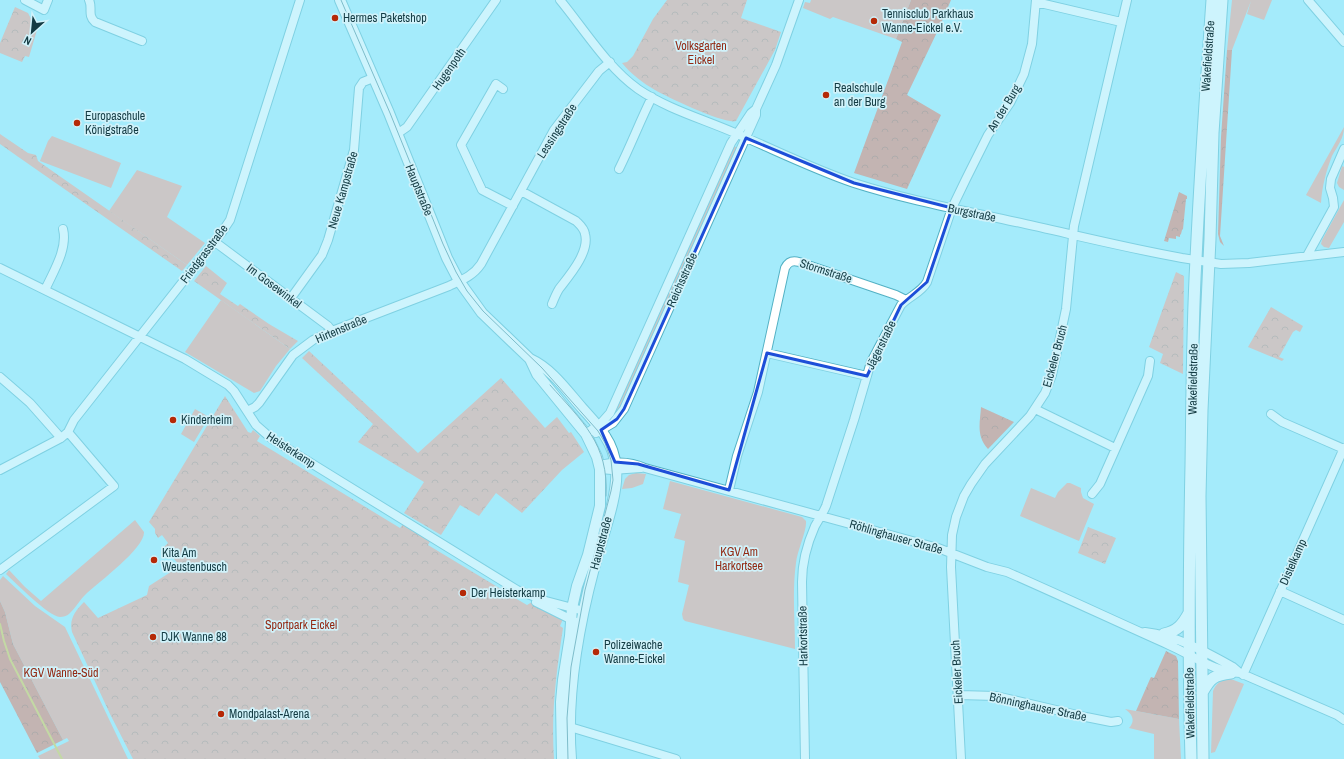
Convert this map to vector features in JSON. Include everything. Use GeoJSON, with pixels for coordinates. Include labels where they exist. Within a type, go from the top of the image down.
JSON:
{"type":"FeatureCollection","features":[{"type":"Feature","properties":{"kind":"main road","name":"Wakefieldstraße"},"geometry":{"type":"LineString","coordinates":[[1191,759],[1189,554],[1196,260],[1202,141],[1212,0]]}},
{"type":"Feature","properties":{"kind":"main road","name":"Wakefieldstraße"},"geometry":{"type":"LineString","coordinates":[[1203,759],[1201,656],[1201,449],[1213,133],[1222,0]]}},
{"type":"Feature","properties":{"kind":"main road"},"geometry":{"type":"LineString","coordinates":[[1164,634],[1180,628],[1190,612]]}},
{"type":"Feature","properties":{"kind":"main road"},"geometry":{"type":"LineString","coordinates":[[1202,693],[1213,677],[1238,673]]}},
{"type":"Feature","properties":{"kind":"street"},"geometry":{"type":"LineString","coordinates":[[24,0],[44,10],[48,0]]}},
{"type":"Feature","properties":{"kind":"street"},"geometry":{"type":"LineString","coordinates":[[89,0],[91,4],[90,16],[95,22],[142,41]]}},
{"type":"Feature","properties":{"kind":"street","name":"Friedgrasstraße"},"geometry":{"type":"LineString","coordinates":[[0,470],[61,438],[68,432],[74,420],[215,242],[226,226],[232,213],[300,0]]}},
{"type":"Feature","properties":{"kind":"street","name":"Hauptstraße"},"geometry":{"type":"LineString","coordinates":[[340,0],[374,78],[444,251],[460,281],[482,313],[530,359],[543,366],[599,428],[608,441],[616,466],[614,496],[584,611],[574,677],[570,727],[571,759]]}},
{"type":"Feature","properties":{"kind":"street","name":"Hugenpoth"},"geometry":{"type":"LineString","coordinates":[[397,134],[407,127],[496,0]]}},
{"type":"Feature","properties":{"kind":"street","name":"Burgstraße"},"geometry":{"type":"LineString","coordinates":[[560,0],[610,62],[628,81],[652,97],[666,105],[854,183],[898,196],[1134,249],[1209,262],[1226,264],[1249,263],[1344,252]]}},
{"type":"Feature","properties":{"kind":"street","name":"Reichsstraße"},"geometry":{"type":"LineString","coordinates":[[599,428],[610,413],[731,143],[756,108],[776,65],[799,0]]}},
{"type":"Feature","properties":{"kind":"street","name":"Eickeler Bruch"},"geometry":{"type":"LineString","coordinates":[[961,759],[951,552],[952,535],[956,517],[971,484],[986,464],[1022,426],[1035,409],[1045,393],[1052,375],[1068,299],[1074,226],[1127,0]]}},
{"type":"Feature","properties":{"kind":"street","name":"An der Burg"},"geometry":{"type":"LineString","coordinates":[[952,208],[988,135],[1010,103],[1024,74],[1032,44],[1036,1],[1121,22]]}},
{"type":"Feature","properties":{"kind":"street"},"geometry":{"type":"LineString","coordinates":[[1310,1],[1344,42]]}},
{"type":"Feature","properties":{"kind":"street","name":"Lessingstraße"},"geometry":{"type":"LineString","coordinates":[[460,281],[478,270],[554,130],[599,71],[610,62]]}},
{"type":"Feature","properties":{"kind":"street","name":"Neue Kampstraße"},"geometry":{"type":"LineString","coordinates":[[291,298],[322,255],[328,240],[354,150],[359,88],[363,82],[374,78]]}},
{"type":"Feature","properties":{"kind":"street"},"geometry":{"type":"LineString","coordinates":[[503,89],[496,84],[461,144],[482,190],[513,206]]}},
{"type":"Feature","properties":{"kind":"street"},"geometry":{"type":"LineString","coordinates":[[619,169],[652,97]]}},
{"type":"Feature","properties":{"kind":"street","name":"Reichsstraße"},"geometry":{"type":"LineString","coordinates":[[587,435],[617,419],[624,409],[746,138],[756,115],[756,108]]}},
{"type":"Feature","properties":{"kind":"street"},"geometry":{"type":"LineString","coordinates":[[1307,256],[1334,207],[1330,188],[1331,179],[1344,149]]}},
{"type":"Feature","properties":{"kind":"street"},"geometry":{"type":"LineString","coordinates":[[521,191],[576,221],[586,235],[585,246],[579,259],[573,271],[559,290],[552,304]]}},
{"type":"Feature","properties":{"kind":"street","name":"Jägerstraße"},"geometry":{"type":"LineString","coordinates":[[822,516],[874,356],[901,305],[918,292],[927,282],[952,208]]}},
{"type":"Feature","properties":{"kind":"street"},"geometry":{"type":"LineString","coordinates":[[45,290],[56,267],[64,242],[62,229]]}},
{"type":"Feature","properties":{"kind":"street","name":"Im Gosewinkel"},"geometry":{"type":"LineString","coordinates":[[215,242],[328,326],[332,332]]}},
{"type":"Feature","properties":{"kind":"street","name":"Stormstraße"},"geometry":{"type":"LineString","coordinates":[[729,490],[737,456],[756,399],[785,268],[788,264],[792,261],[799,262],[896,295],[906,300]]}},
{"type":"Feature","properties":{"kind":"street","name":"Heisterkamp"},"geometry":{"type":"LineString","coordinates":[[0,268],[185,359],[228,385],[234,391],[256,425],[272,439],[524,593],[536,602],[582,625]]}},
{"type":"Feature","properties":{"kind":"street","name":"Hirtenstraße"},"geometry":{"type":"LineString","coordinates":[[247,411],[259,403],[293,356],[313,340],[460,281]]}},
{"type":"Feature","properties":{"kind":"street"},"geometry":{"type":"LineString","coordinates":[[767,353],[867,376]]}},
{"type":"Feature","properties":{"kind":"street","name":"Hauptstraße"},"geometry":{"type":"LineString","coordinates":[[530,359],[537,374],[587,435],[594,448],[600,467],[601,499],[599,511],[588,555],[577,586],[572,608],[570,636],[561,702],[562,759]]}},
{"type":"Feature","properties":{"kind":"street"},"geometry":{"type":"LineString","coordinates":[[1092,494],[1100,484],[1148,376],[1150,362]]}},
{"type":"Feature","properties":{"kind":"street"},"geometry":{"type":"LineString","coordinates":[[0,377],[30,403],[61,438]]}},
{"type":"Feature","properties":{"kind":"street"},"geometry":{"type":"LineString","coordinates":[[1035,409],[1115,448]]}},
{"type":"Feature","properties":{"kind":"street","name":"Distelkamp"},"geometry":{"type":"LineString","coordinates":[[1238,673],[1280,591],[1344,449],[1282,422],[1271,414]]}},
{"type":"Feature","properties":{"kind":"street"},"geometry":{"type":"LineString","coordinates":[[0,570],[114,486],[68,432]]}},
{"type":"Feature","properties":{"kind":"street","name":"Röhlinghauser Straße"},"geometry":{"type":"LineString","coordinates":[[600,467],[616,466],[645,468],[923,543],[951,552],[987,567],[1008,572],[1138,631],[1189,650]]}},
{"type":"Feature","properties":{"kind":"street","name":"Harkortstraße"},"geometry":{"type":"LineString","coordinates":[[805,759],[802,570],[807,548],[814,528],[822,516]]}},
{"type":"Feature","properties":{"kind":"street"},"geometry":{"type":"LineString","coordinates":[[1280,591],[1344,620]]}},
{"type":"Feature","properties":{"kind":"street","name":"Heisterkamp"},"geometry":{"type":"LineString","coordinates":[[524,593],[584,611]]}},
{"type":"Feature","properties":{"kind":"street","name":"Röhlinghauser Straße"},"geometry":{"type":"LineString","coordinates":[[1138,631],[1164,634],[1201,656],[1337,715],[1344,720]]}},
{"type":"Feature","properties":{"kind":"street","name":"Bönninghauser Straße"},"geometry":{"type":"LineString","coordinates":[[959,695],[996,696],[1086,717],[1111,722],[1118,721]]}},
{"type":"Feature","properties":{"kind":"street"},"geometry":{"type":"LineString","coordinates":[[570,727],[676,759]]}},
{"type":"Feature","properties":{"kind":"highlighted area"},"geometry":{"type":"Polygon","coordinates":[[[746,138],[854,183],[952,208],[927,282],[901,305],[867,376],[767,353],[729,490],[638,464],[615,462],[601,430],[617,419],[624,409],[746,138]]]}},
{"type":"Feature","properties":{"kind":"green space","name":"Volksgarten Eickel"},"geometry":{"type":"Polygon","coordinates":[[[667,0],[747,0],[741,18],[781,32],[775,50],[736,121],[721,119],[709,115],[662,94],[637,78],[622,63],[627,62],[633,56],[653,19],[667,0]]]}},
{"type":"Feature","properties":{"kind":"green space","name":"Tennisclub Parkhaus Wanne-Eickel e.V."},"geometry":{"type":"Polygon","coordinates":[[[811,0],[911,0],[896,39],[833,17],[830,19],[803,8],[805,2],[810,3],[811,0]]]}},
{"type":"Feature","properties":{"kind":"green space"},"geometry":{"type":"Polygon","coordinates":[[[911,0],[951,0],[907,95],[941,115],[907,189],[854,173],[902,42],[896,39],[911,0]]]}},
{"type":"Feature","properties":{"kind":"green space"},"geometry":{"type":"Polygon","coordinates":[[[1232,0],[1272,0],[1264,20],[1247,14],[1251,1],[1232,50],[1227,50],[1232,0]]]}},
{"type":"Feature","properties":{"kind":"green space"},"geometry":{"type":"Polygon","coordinates":[[[15,7],[28,13],[37,30],[29,57],[25,56],[22,62],[0,53],[0,43],[15,7]]]}},
{"type":"Feature","properties":{"kind":"green space"},"geometry":{"type":"Polygon","coordinates":[[[1227,50],[1232,50],[1220,236],[1224,246],[1220,242],[1218,234],[1221,137],[1227,50]]]}},
{"type":"Feature","properties":{"kind":"green space"},"geometry":{"type":"Polygon","coordinates":[[[1344,127],[1342,139],[1332,156],[1328,167],[1323,185],[1321,203],[1306,195],[1344,127]]]}},
{"type":"Feature","properties":{"kind":"green space"},"geometry":{"type":"Polygon","coordinates":[[[0,134],[28,153],[36,155],[38,161],[187,265],[182,271],[17,156],[0,144],[0,134]]]}},
{"type":"Feature","properties":{"kind":"green space"},"geometry":{"type":"Polygon","coordinates":[[[52,136],[121,163],[111,188],[40,161],[48,141],[52,136]]]}},
{"type":"Feature","properties":{"kind":"green space"},"geometry":{"type":"Polygon","coordinates":[[[732,145],[738,148],[621,408],[610,421],[610,417],[732,145]]]}},
{"type":"Feature","properties":{"kind":"green space"},"geometry":{"type":"Polygon","coordinates":[[[1342,166],[1344,167],[1344,190],[1339,187],[1337,183],[1342,166]]]}},
{"type":"Feature","properties":{"kind":"green space"},"geometry":{"type":"Polygon","coordinates":[[[137,170],[182,186],[167,217],[205,243],[187,265],[109,211],[137,170]]]}},
{"type":"Feature","properties":{"kind":"green space"},"geometry":{"type":"Polygon","coordinates":[[[1179,192],[1187,196],[1183,229],[1180,237],[1176,236],[1176,239],[1169,238],[1168,242],[1164,241],[1179,192]]]}},
{"type":"Feature","properties":{"kind":"green space"},"geometry":{"type":"Polygon","coordinates":[[[1344,200],[1344,222],[1329,248],[1324,247],[1321,244],[1322,240],[1344,200]]]}},
{"type":"Feature","properties":{"kind":"green space"},"geometry":{"type":"Polygon","coordinates":[[[206,266],[227,283],[220,294],[238,306],[240,304],[269,324],[298,341],[290,349],[194,281],[206,266]]]}},
{"type":"Feature","properties":{"kind":"green space"},"geometry":{"type":"Polygon","coordinates":[[[1176,272],[1184,276],[1183,374],[1160,363],[1163,354],[1149,347],[1176,272]]]}},
{"type":"Feature","properties":{"kind":"green space"},"geometry":{"type":"Polygon","coordinates":[[[221,300],[290,349],[276,366],[260,391],[254,393],[185,352],[221,300]]]}},
{"type":"Feature","properties":{"kind":"green space"},"geometry":{"type":"Polygon","coordinates":[[[1271,307],[1303,326],[1300,332],[1296,330],[1293,332],[1279,357],[1284,359],[1282,361],[1248,347],[1271,307]]]}},
{"type":"Feature","properties":{"kind":"green space"},"geometry":{"type":"Polygon","coordinates":[[[309,351],[418,453],[501,378],[545,428],[557,417],[569,433],[571,432],[584,452],[562,470],[522,513],[496,493],[479,516],[460,505],[441,535],[404,513],[424,482],[358,442],[373,424],[302,358],[309,351]]]}},
{"type":"Feature","properties":{"kind":"green space","name":"Sportpark Eickel"},"geometry":{"type":"Polygon","coordinates":[[[225,396],[248,432],[251,433],[253,430],[260,436],[257,441],[400,528],[404,523],[431,540],[428,545],[514,597],[515,596],[515,598],[527,605],[532,602],[563,619],[560,626],[563,628],[556,678],[554,709],[554,759],[133,759],[110,714],[72,632],[72,619],[75,612],[84,602],[98,618],[147,595],[149,586],[180,566],[164,547],[168,543],[162,535],[158,538],[155,533],[155,529],[149,522],[225,396]]]}},
{"type":"Feature","properties":{"kind":"green space"},"geometry":{"type":"Polygon","coordinates":[[[981,407],[1014,422],[988,449],[980,434],[981,407]]]}},
{"type":"Feature","properties":{"kind":"green space"},"geometry":{"type":"Polygon","coordinates":[[[195,409],[209,417],[194,442],[181,434],[195,409]]]}},
{"type":"Feature","properties":{"kind":"green space"},"geometry":{"type":"Polygon","coordinates":[[[636,473],[646,474],[643,484],[632,488],[622,489],[625,479],[629,475],[636,473]]]}},
{"type":"Feature","properties":{"kind":"green space","name":"KGV Am Harkortsee"},"geometry":{"type":"Polygon","coordinates":[[[670,481],[802,517],[806,521],[797,558],[795,574],[795,649],[685,621],[683,619],[682,614],[689,585],[678,582],[685,541],[674,538],[681,514],[663,509],[670,481]]]}},
{"type":"Feature","properties":{"kind":"green space"},"geometry":{"type":"Polygon","coordinates":[[[1067,483],[1081,488],[1083,498],[1094,504],[1079,541],[1020,516],[1031,488],[1055,498],[1058,492],[1067,483]]]}},
{"type":"Feature","properties":{"kind":"green space"},"geometry":{"type":"Polygon","coordinates":[[[135,520],[144,532],[137,547],[85,595],[66,616],[60,617],[48,611],[6,574],[9,570],[41,601],[135,520]]]}},
{"type":"Feature","properties":{"kind":"green space"},"geometry":{"type":"Polygon","coordinates":[[[1088,527],[1116,538],[1105,564],[1078,553],[1088,527]]]}},
{"type":"Feature","properties":{"kind":"green space","name":"KGV Wanne-Süd"},"geometry":{"type":"Polygon","coordinates":[[[3,576],[35,606],[65,627],[128,759],[40,759],[38,756],[69,741],[67,738],[63,740],[13,644],[5,612],[0,601],[0,580],[3,576]]]}},
{"type":"Feature","properties":{"kind":"green space"},"geometry":{"type":"Polygon","coordinates":[[[0,601],[5,612],[13,644],[63,740],[37,753],[0,682],[0,601]]]}},
{"type":"Feature","properties":{"kind":"green space"},"geometry":{"type":"Polygon","coordinates":[[[1166,651],[1176,656],[1178,661],[1179,719],[1136,711],[1151,677],[1154,678],[1166,651]]]}},
{"type":"Feature","properties":{"kind":"green space"},"geometry":{"type":"Polygon","coordinates":[[[1231,679],[1244,684],[1215,752],[1211,753],[1213,691],[1220,682],[1231,679]]]}},
{"type":"Feature","properties":{"kind":"green space"},"geometry":{"type":"Polygon","coordinates":[[[1125,709],[1179,719],[1181,759],[1154,759],[1154,734],[1129,728],[1133,720],[1130,713],[1125,709]]]}},
{"type":"Feature","properties":{"kind":"waterway"},"geometry":{"type":"LineString","coordinates":[[0,624],[10,659],[62,759]]}},
{"type":"Feature","properties":{"kind":"tram line"},"geometry":{"type":"LineString","coordinates":[[341,0],[390,113],[443,244],[467,291],[483,311],[542,368],[598,431],[605,443],[611,460],[613,480],[611,491],[585,590],[571,667],[567,718],[568,759]]}},
{"type":"Feature","properties":{"kind":"tram line"},"geometry":{"type":"LineString","coordinates":[[550,385],[573,410],[591,434],[603,462],[606,478],[606,496]]}},
{"type":"Feature","properties":{"kind":"place","name":"Hermes Paketshop"},"geometry":{"type":"Point","coordinates":[335,18]}},
{"type":"Feature","properties":{"kind":"place","name":"Tennisclub Parkhaus Wanne-Eickel e.V."},"geometry":{"type":"Point","coordinates":[874,21]}},
{"type":"Feature","properties":{"kind":"place","name":"Realschule an der Burg"},"geometry":{"type":"Point","coordinates":[826,95]}},
{"type":"Feature","properties":{"kind":"place","name":"Europaschule Königstraße"},"geometry":{"type":"Point","coordinates":[77,123]}},
{"type":"Feature","properties":{"kind":"place","name":"Kinderheim"},"geometry":{"type":"Point","coordinates":[173,420]}},
{"type":"Feature","properties":{"kind":"place","name":"Kita Am Weustenbusch"},"geometry":{"type":"Point","coordinates":[154,560]}},
{"type":"Feature","properties":{"kind":"place","name":"Der Heisterkamp"},"geometry":{"type":"Point","coordinates":[463,593]}},
{"type":"Feature","properties":{"kind":"place","name":"DJK Wanne 88"},"geometry":{"type":"Point","coordinates":[153,637]}},
{"type":"Feature","properties":{"kind":"place","name":"Polizeiwache Wanne-Eickel"},"geometry":{"type":"Point","coordinates":[596,652]}},
{"type":"Feature","properties":{"kind":"place","name":"Mondpalast-Arena"},"geometry":{"type":"Point","coordinates":[221,714]}}]}
